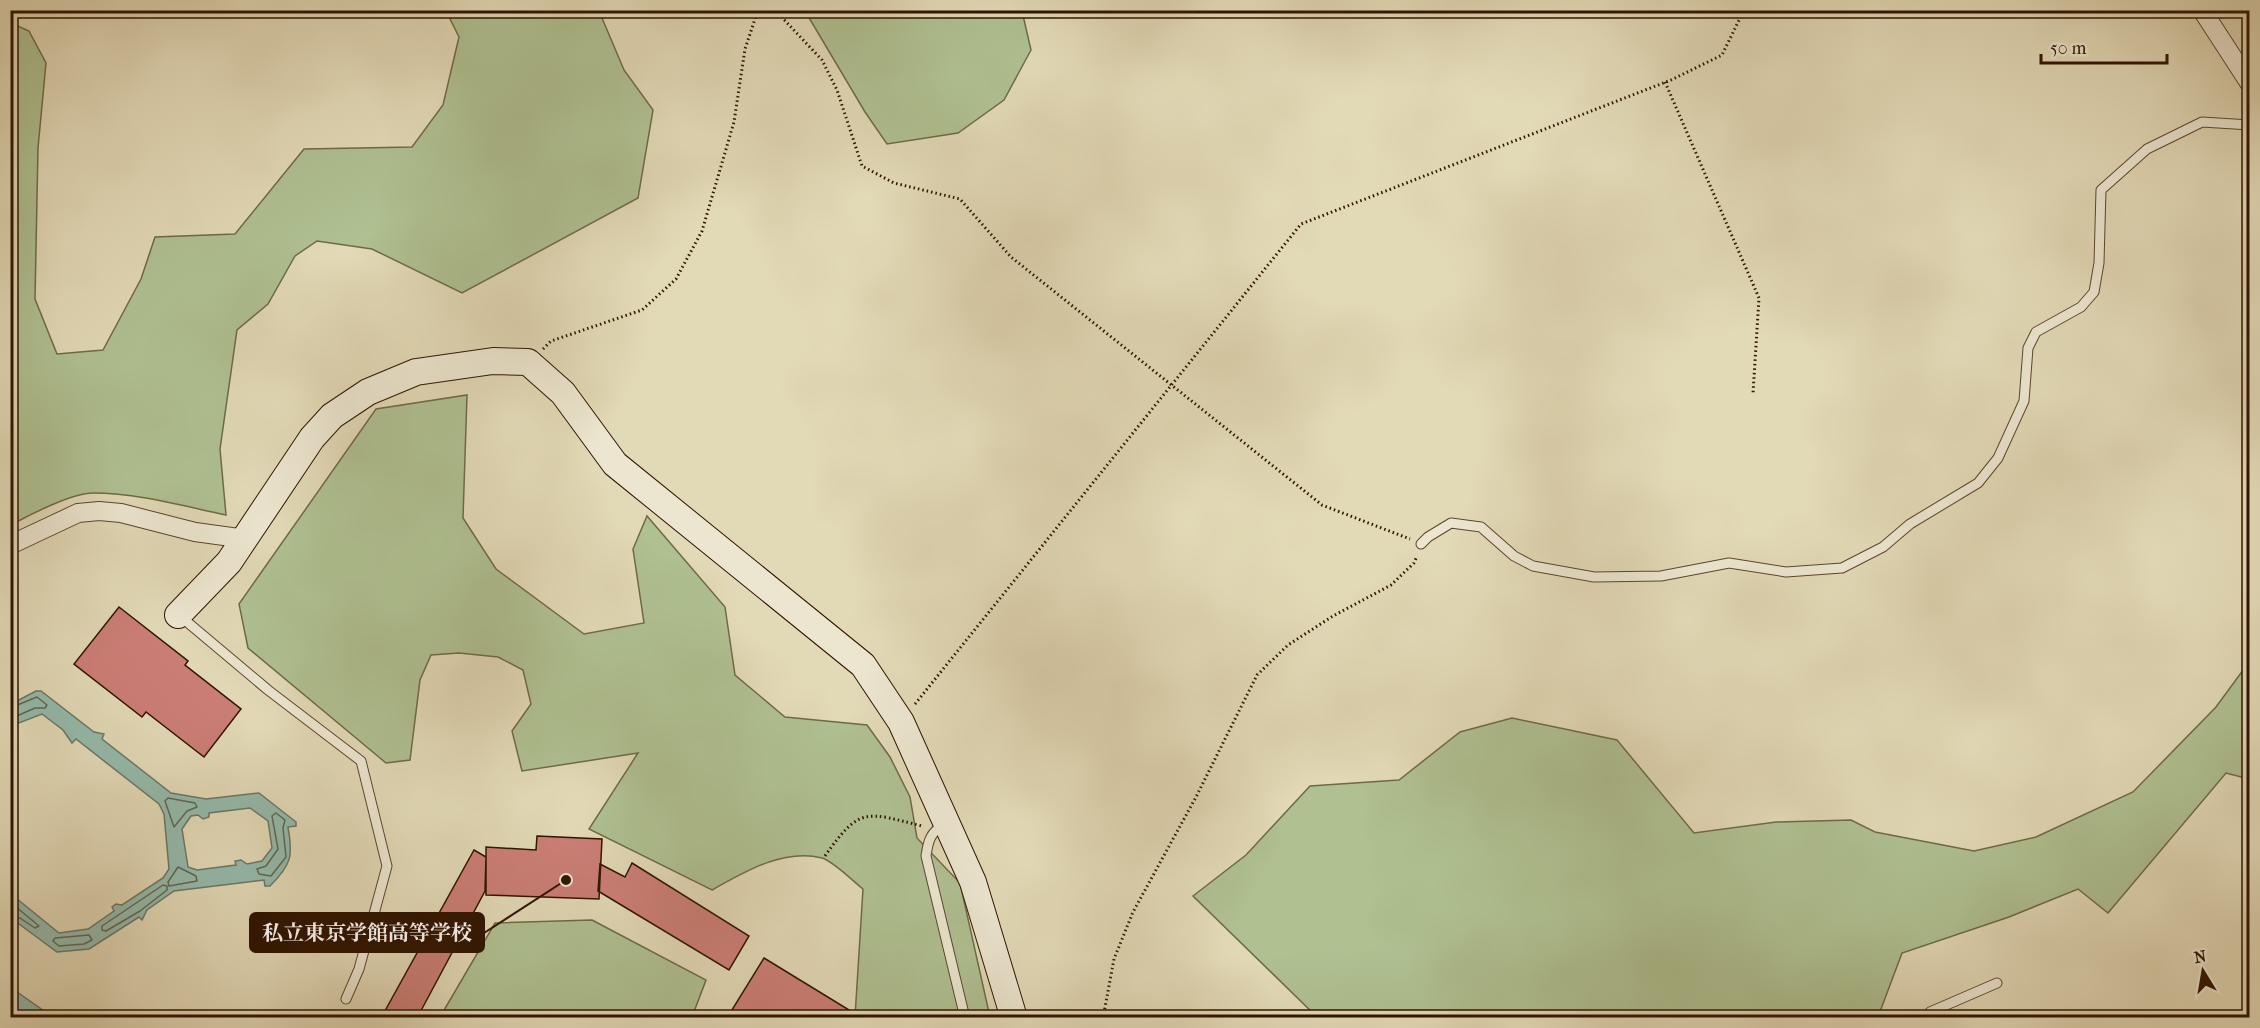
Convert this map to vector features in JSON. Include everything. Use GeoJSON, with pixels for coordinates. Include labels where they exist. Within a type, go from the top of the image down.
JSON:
{"type":"FeatureCollection","features":[{"type":"Feature","properties":{"kind":"street"},"geometry":{"type":"LineString","coordinates":[[2202,10],[2250,84]]}},
{"type":"Feature","properties":{"kind":"street"},"geometry":{"type":"LineString","coordinates":[[178,615],[230,562],[312,438],[332,416],[368,392],[416,372],[444,366],[493,361],[528,362],[563,393],[615,464],[863,665],[900,722],[941,826],[973,882],[1014,1017]]}},
{"type":"Feature","properties":{"kind":"street"},"geometry":{"type":"LineString","coordinates":[[10,545],[78,513],[99,511],[121,513],[195,532],[246,539]]}},
{"type":"Feature","properties":{"kind":"lane"},"geometry":{"type":"LineString","coordinates":[[1421,544],[1451,523],[1481,527],[1514,556],[1533,566],[1594,577],[1661,576],[1729,563],[1786,572],[1842,568],[1873,552],[1910,524],[1978,483],[1998,458],[2024,401],[2028,348],[2037,332],[2081,307],[2094,292],[2099,263],[2102,190],[2147,149],[2202,122],[2250,125]]}},
{"type":"Feature","properties":{"kind":"lane"},"geometry":{"type":"LineString","coordinates":[[178,615],[268,690],[361,761],[387,866],[358,969],[346,999]]}},
{"type":"Feature","properties":{"kind":"lane"},"geometry":{"type":"LineString","coordinates":[[941,826],[928,840],[927,866],[965,1017]]}},
{"type":"Feature","properties":{"kind":"lane"},"geometry":{"type":"LineString","coordinates":[[1940,1017],[1930,1012],[1997,983]]}},
{"type":"Feature","properties":{"kind":"path"},"geometry":{"type":"LineString","coordinates":[[528,362],[551,341],[642,310],[676,279],[705,220],[734,122],[745,49],[758,10]]}},
{"type":"Feature","properties":{"kind":"path"},"geometry":{"type":"LineString","coordinates":[[775,10],[822,60],[837,90],[862,166],[894,183],[960,199],[1011,258],[1322,505],[1421,544],[1414,563],[1391,585],[1333,616],[1288,645],[1257,675],[1196,797],[1133,912],[1114,958],[1103,1017]]}},
{"type":"Feature","properties":{"kind":"path"},"geometry":{"type":"LineString","coordinates":[[900,722],[1301,224],[1665,82],[1722,55],[1744,10]]}},
{"type":"Feature","properties":{"kind":"path"},"geometry":{"type":"LineString","coordinates":[[1665,82],[1759,298],[1753,393]]}},
{"type":"Feature","properties":{"kind":"path"},"geometry":{"type":"LineString","coordinates":[[825,856],[846,826],[859,818],[876,815],[941,826]]}},
{"type":"Feature","properties":{"kind":"shaded area"},"geometry":{"type":"Polygon","coordinates":[[[446,11],[604,11],[602,18],[624,70],[653,110],[638,198],[462,293],[372,249],[317,241],[295,256],[268,304],[237,330],[220,449],[226,515],[143,498],[93,493],[63,500],[11,525],[11,23],[29,31],[46,63],[38,148],[35,299],[57,354],[103,350],[141,279],[155,237],[235,234],[304,149],[412,147],[443,105],[459,37],[446,11]]]}},
{"type":"Feature","properties":{"kind":"shaded area"},"geometry":{"type":"Polygon","coordinates":[[[805,11],[1022,11],[1031,50],[1004,100],[958,133],[887,144],[865,112],[805,11]]]}},
{"type":"Feature","properties":{"kind":"shaded area"},"geometry":{"type":"Polygon","coordinates":[[[467,395],[463,518],[496,569],[584,634],[644,623],[633,549],[647,516],[725,607],[735,675],[785,717],[867,725],[890,757],[910,797],[917,838],[960,883],[990,1017],[855,1017],[863,889],[827,860],[808,856],[779,859],[751,869],[712,890],[589,829],[638,753],[522,771],[512,731],[531,704],[523,670],[498,657],[459,653],[431,655],[420,680],[410,760],[386,763],[248,648],[239,604],[376,409],[467,395]]]}},
{"type":"Feature","properties":{"kind":"shaded area"},"geometry":{"type":"Polygon","coordinates":[[[2249,662],[2249,779],[2226,773],[2108,913],[2078,889],[2009,917],[1902,953],[1878,1017],[1317,1017],[1193,896],[1246,855],[1310,786],[1399,780],[1460,732],[1512,718],[1617,740],[1694,833],[1776,822],[1851,820],[1875,832],[1974,851],[2036,837],[2133,792],[2216,707],[2249,662]]]}},
{"type":"Feature","properties":{"kind":"shaded area"},"geometry":{"type":"Polygon","coordinates":[[[592,920],[706,980],[692,1017],[440,1017],[495,923],[592,920]]]}},
{"type":"Feature","properties":{"kind":"water"},"geometry":{"type":"Polygon","coordinates":[[[36,691],[41,691],[94,732],[104,734],[102,739],[171,793],[206,799],[259,793],[296,822],[296,826],[288,827],[290,853],[283,872],[270,886],[265,886],[264,880],[174,891],[147,910],[142,920],[139,917],[89,949],[57,952],[19,924],[14,926],[11,923],[11,894],[59,933],[88,929],[114,911],[112,907],[116,904],[122,905],[163,878],[169,869],[164,814],[159,804],[76,739],[72,743],[63,730],[42,714],[11,726],[11,704],[36,691]],[[250,808],[209,813],[209,817],[203,819],[198,815],[191,816],[182,829],[188,867],[197,870],[236,865],[235,861],[241,860],[247,864],[262,861],[272,848],[268,821],[250,808]]]}},
{"type":"Feature","properties":{"kind":"water"},"geometry":{"type":"Polygon","coordinates":[[[10,987],[44,1011],[39,1017],[11,1017],[10,987]]]}},
{"type":"Feature","properties":{"kind":"building"},"geometry":{"type":"Polygon","coordinates":[[[119,607],[188,661],[185,665],[241,709],[204,757],[146,712],[142,717],[74,664],[119,607]]]}},
{"type":"Feature","properties":{"kind":"building"},"geometry":{"type":"Polygon","coordinates":[[[537,836],[602,839],[599,899],[486,895],[486,847],[536,850],[537,836]]]}},
{"type":"Feature","properties":{"kind":"building"},"geometry":{"type":"Polygon","coordinates":[[[474,850],[486,857],[485,891],[417,1018],[381,1018],[474,850]]]}},
{"type":"Feature","properties":{"kind":"building"},"geometry":{"type":"Polygon","coordinates":[[[632,863],[749,936],[729,970],[598,891],[600,864],[625,877],[632,863]]]}},
{"type":"Feature","properties":{"kind":"building"},"geometry":{"type":"Polygon","coordinates":[[[764,958],[854,1013],[851,1018],[727,1018],[764,958]]]}},
{"type":"Feature","properties":{"kind":"place","name":"私立東京学館高等学校"},"geometry":{"type":"Point","coordinates":[566,880]}}]}
